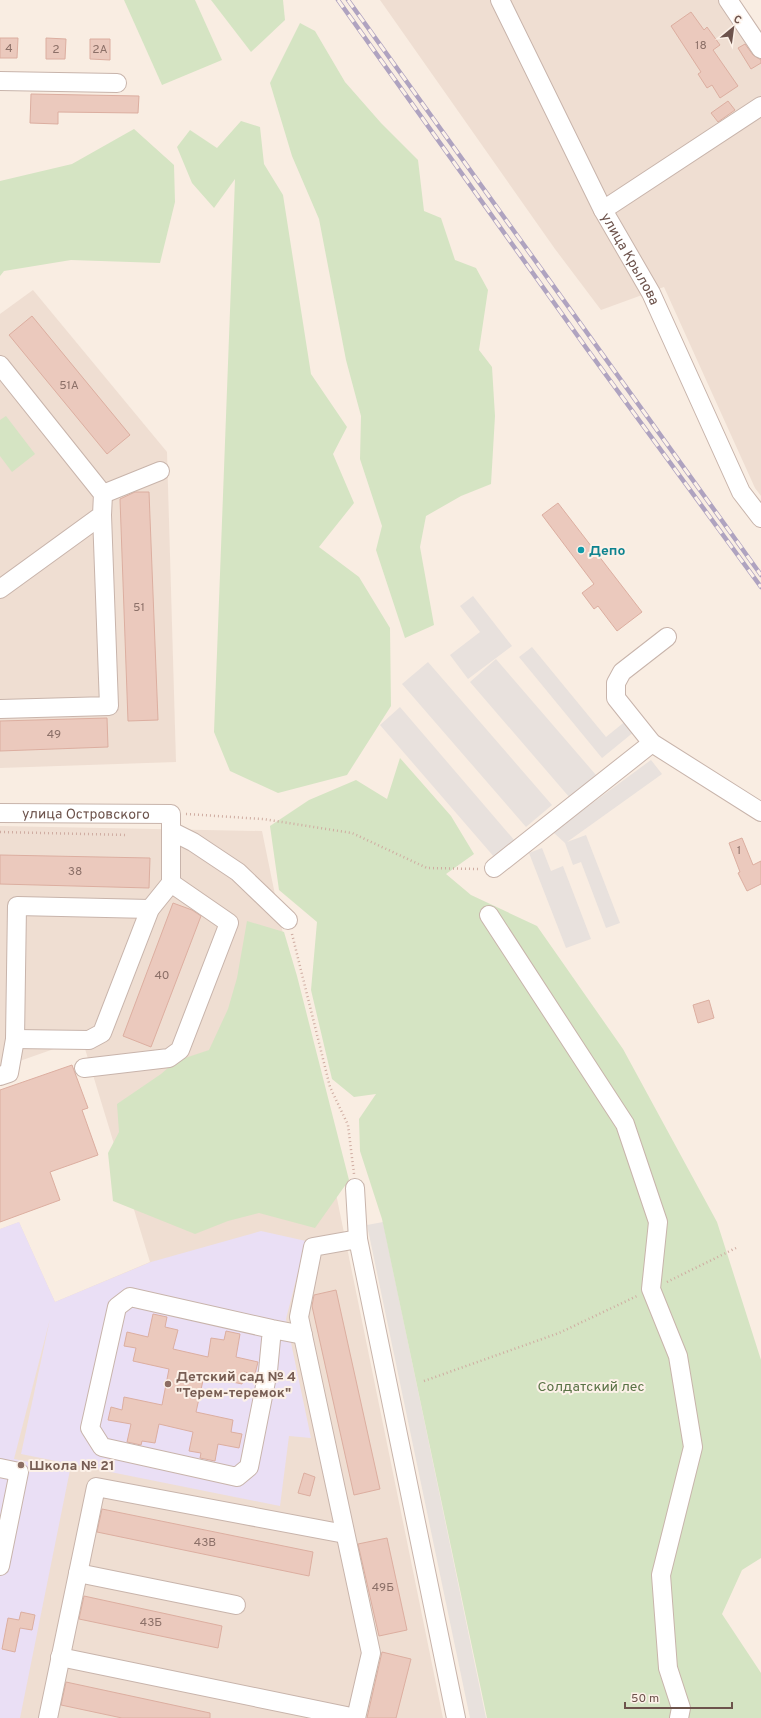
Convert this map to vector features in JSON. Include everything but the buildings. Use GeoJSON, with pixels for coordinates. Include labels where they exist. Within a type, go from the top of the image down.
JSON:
{"type":"FeatureCollection","features":[{"type":"Feature","properties":{"kind":"street","name":"улица Крылова"},"geometry":{"type":"LineString","coordinates":[[500,0],[603,210],[651,293],[741,492],[761,518]]}},
{"type":"Feature","properties":{"kind":"street"},"geometry":{"type":"LineString","coordinates":[[728,0],[761,49]]}},
{"type":"Feature","properties":{"kind":"street"},"geometry":{"type":"LineString","coordinates":[[0,82],[117,83]]}},
{"type":"Feature","properties":{"kind":"street"},"geometry":{"type":"LineString","coordinates":[[603,210],[761,106]]}},
{"type":"Feature","properties":{"kind":"street"},"geometry":{"type":"LineString","coordinates":[[0,365],[103,494],[102,515],[109,706],[0,709]]}},
{"type":"Feature","properties":{"kind":"street"},"geometry":{"type":"LineString","coordinates":[[103,494],[160,471]]}},
{"type":"Feature","properties":{"kind":"street"},"geometry":{"type":"LineString","coordinates":[[0,589],[102,515]]}},
{"type":"Feature","properties":{"kind":"street"},"geometry":{"type":"LineString","coordinates":[[667,637],[622,672],[618,677],[614,688],[618,702],[652,743],[761,812]]}},
{"type":"Feature","properties":{"kind":"street"},"geometry":{"type":"LineString","coordinates":[[494,868],[652,743]]}},
{"type":"Feature","properties":{"kind":"street","name":"улица Островского"},"geometry":{"type":"LineString","coordinates":[[0,813],[171,822]]}},
{"type":"Feature","properties":{"kind":"street"},"geometry":{"type":"LineString","coordinates":[[15,1039],[89,1040],[102,1033],[150,909],[171,882],[171,822]]}},
{"type":"Feature","properties":{"kind":"street"},"geometry":{"type":"LineString","coordinates":[[171,822],[193,842],[238,872],[288,920]]}},
{"type":"Feature","properties":{"kind":"street"},"geometry":{"type":"LineString","coordinates":[[84,1068],[169,1058],[180,1050],[229,923],[171,882]]}},
{"type":"Feature","properties":{"kind":"street"},"geometry":{"type":"LineString","coordinates":[[0,1076],[9,1073],[15,1039],[17,906],[150,909]]}},
{"type":"Feature","properties":{"kind":"street"},"geometry":{"type":"LineString","coordinates":[[489,915],[625,1124],[658,1222],[651,1289],[678,1356],[692,1446],[661,1575],[668,1668],[680,1708],[679,1718]]}},
{"type":"Feature","properties":{"kind":"street"},"geometry":{"type":"LineString","coordinates":[[355,1188],[358,1239],[456,1718]]}},
{"type":"Feature","properties":{"kind":"street"},"geometry":{"type":"LineString","coordinates":[[60,1657],[356,1718],[371,1653],[299,1317],[313,1247],[358,1239]]}},
{"type":"Feature","properties":{"kind":"street"},"geometry":{"type":"LineString","coordinates":[[272,1329],[268,1371],[249,1467],[237,1477],[102,1447],[90,1428],[117,1307],[130,1297],[303,1335]]}},
{"type":"Feature","properties":{"kind":"street"},"geometry":{"type":"LineString","coordinates":[[0,1468],[19,1472],[0,1566]]}},
{"type":"Feature","properties":{"kind":"street"},"geometry":{"type":"LineString","coordinates":[[48,1718],[96,1487],[346,1534]]}},
{"type":"Feature","properties":{"kind":"street"},"geometry":{"type":"LineString","coordinates":[[78,1573],[236,1605]]}},
{"type":"Feature","properties":{"kind":"path"},"geometry":{"type":"LineString","coordinates":[[171,822],[218,815],[263,819],[352,833],[427,868],[470,870],[494,868]]}},
{"type":"Feature","properties":{"kind":"path"},"geometry":{"type":"LineString","coordinates":[[0,832],[128,835]]}},
{"type":"Feature","properties":{"kind":"path"},"geometry":{"type":"LineString","coordinates":[[288,920],[330,1087],[348,1125],[355,1188]]}},
{"type":"Feature","properties":{"kind":"path"},"geometry":{"type":"LineString","coordinates":[[424,1381],[559,1333],[736,1248]]}},
{"type":"Feature","properties":{"kind":"shaded area"},"geometry":{"type":"Polygon","coordinates":[[[380,0],[730,0],[761,45],[761,496],[755,488],[664,287],[601,310],[555,249],[380,0]]]}},
{"type":"Feature","properties":{"kind":"shaded area"},"geometry":{"type":"Polygon","coordinates":[[[33,290],[167,452],[176,762],[0,768],[0,314],[33,290]]]}},
{"type":"Feature","properties":{"kind":"shaded area"},"geometry":{"type":"Polygon","coordinates":[[[473,596],[512,646],[468,679],[450,655],[480,632],[460,606],[473,596]]]}},
{"type":"Feature","properties":{"kind":"shaded area"},"geometry":{"type":"Polygon","coordinates":[[[532,647],[606,737],[627,720],[635,731],[602,758],[519,657],[532,647]]]}},
{"type":"Feature","properties":{"kind":"shaded area"},"geometry":{"type":"Polygon","coordinates":[[[496,659],[596,775],[570,798],[470,682],[496,659]]]}},
{"type":"Feature","properties":{"kind":"shaded area"},"geometry":{"type":"Polygon","coordinates":[[[428,662],[552,805],[526,827],[402,684],[428,662]]]}},
{"type":"Feature","properties":{"kind":"shaded area"},"geometry":{"type":"Polygon","coordinates":[[[400,707],[515,841],[495,858],[380,725],[400,707]]]}},
{"type":"Feature","properties":{"kind":"shaded area"},"geometry":{"type":"Polygon","coordinates":[[[651,760],[662,774],[567,842],[586,835],[620,923],[606,928],[581,862],[573,865],[565,843],[553,832],[651,760]]]}},
{"type":"Feature","properties":{"kind":"shaded area"},"geometry":{"type":"Polygon","coordinates":[[[0,826],[262,831],[443,1718],[0,1718],[0,1229],[19,1222],[55,1302],[150,1262],[82,1039],[0,1068],[0,826]]]}},
{"type":"Feature","properties":{"kind":"shaded area"},"geometry":{"type":"Polygon","coordinates":[[[542,848],[551,871],[563,866],[591,939],[566,948],[529,853],[542,848]]]}},
{"type":"Feature","properties":{"kind":"shaded area","name":"Детский сад № 4 \"Терем-теремок\""},"geometry":{"type":"Polygon","coordinates":[[[19,1222],[55,1302],[151,1262],[261,1231],[306,1241],[286,1319],[311,1438],[289,1436],[280,1506],[21,1454],[50,1319],[14,1459],[70,1470],[20,1718],[0,1718],[0,1229],[19,1222]]]}},
{"type":"Feature","properties":{"kind":"shaded area"},"geometry":{"type":"Polygon","coordinates":[[[383,1222],[486,1718],[470,1718],[367,1225],[383,1222]]]}},
{"type":"Feature","properties":{"kind":"green space"},"geometry":{"type":"Polygon","coordinates":[[[124,0],[195,0],[222,60],[162,85],[124,0]]]}},
{"type":"Feature","properties":{"kind":"green space"},"geometry":{"type":"Polygon","coordinates":[[[211,0],[283,0],[285,20],[251,52],[211,0]]]}},
{"type":"Feature","properties":{"kind":"green space"},"geometry":{"type":"Polygon","coordinates":[[[300,23],[315,31],[345,82],[381,123],[418,160],[424,211],[441,218],[455,260],[476,268],[488,290],[479,350],[492,367],[495,416],[491,484],[461,496],[426,516],[420,547],[434,625],[405,638],[376,550],[382,526],[360,459],[361,416],[346,360],[319,219],[292,156],[270,83],[300,23]]]}},
{"type":"Feature","properties":{"kind":"green space"},"geometry":{"type":"Polygon","coordinates":[[[241,121],[260,127],[264,164],[283,195],[311,374],[347,427],[333,454],[354,503],[319,547],[359,577],[390,628],[391,706],[347,775],[278,793],[230,771],[214,732],[235,179],[214,208],[192,183],[177,147],[190,130],[217,148],[241,121]]]}},
{"type":"Feature","properties":{"kind":"green space"},"geometry":{"type":"Polygon","coordinates":[[[134,129],[174,165],[175,202],[160,263],[71,260],[4,271],[0,276],[0,181],[72,164],[134,129]]]}},
{"type":"Feature","properties":{"kind":"green space"},"geometry":{"type":"Polygon","coordinates":[[[6,416],[35,454],[12,472],[0,456],[0,420],[6,416]]]}},
{"type":"Feature","properties":{"kind":"green space","name":"Солдатский лес"},"geometry":{"type":"Polygon","coordinates":[[[400,758],[451,816],[474,854],[446,874],[471,895],[537,926],[623,1049],[717,1222],[761,1360],[761,1558],[742,1570],[722,1614],[761,1673],[761,1718],[487,1718],[382,1219],[360,1151],[359,1119],[376,1094],[354,1097],[332,1079],[311,990],[317,922],[279,890],[270,826],[309,800],[356,780],[387,799],[400,758]]]}},
{"type":"Feature","properties":{"kind":"green space"},"geometry":{"type":"Polygon","coordinates":[[[247,921],[284,932],[297,976],[349,1180],[315,1228],[259,1213],[228,1221],[195,1234],[113,1201],[108,1153],[119,1132],[117,1104],[161,1074],[176,1061],[209,1050],[228,1009],[237,978],[247,921]]]}},
{"type":"Feature","properties":{"kind":"railway"},"geometry":{"type":"LineString","coordinates":[[338,0],[587,349],[761,587]]}},
{"type":"Feature","properties":{"kind":"railway"},"geometry":{"type":"LineString","coordinates":[[348,0],[761,575]]}},
{"type":"Feature","properties":{"kind":"place","name":"Депо"},"geometry":{"type":"Point","coordinates":[581,550]}},
{"type":"Feature","properties":{"kind":"place","name":"Детский сад № 4 \"Терем-теремок\""},"geometry":{"type":"Point","coordinates":[168,1384]}},
{"type":"Feature","properties":{"kind":"place","name":"Школа № 21"},"geometry":{"type":"Point","coordinates":[21,1465]}}]}
